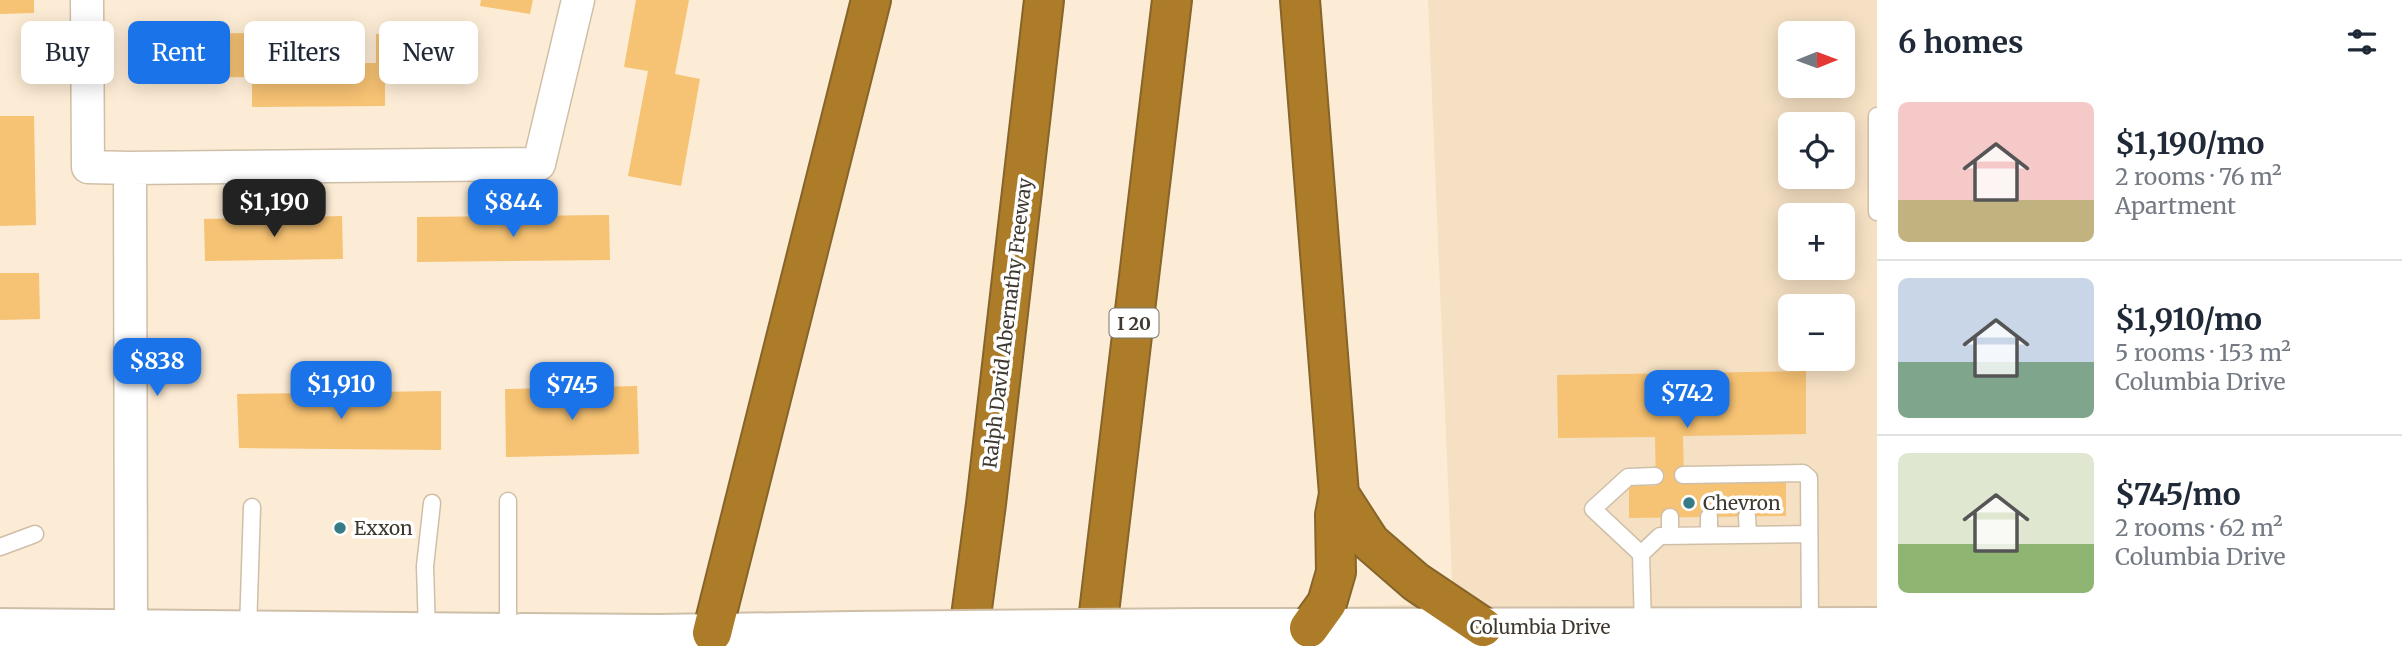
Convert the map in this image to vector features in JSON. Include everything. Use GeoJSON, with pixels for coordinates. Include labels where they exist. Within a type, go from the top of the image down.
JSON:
{"type":"FeatureCollection","features":[{"type":"Feature","properties":{"kind":"highway"},"geometry":{"type":"LineString","coordinates":[[712,633],[871,0]]}},
{"type":"Feature","properties":{"kind":"highway","name":"Ralph David Abernathy Freeway"},"geometry":{"type":"LineString","coordinates":[[967,646],[1044,0]]}},
{"type":"Feature","properties":{"kind":"highway","name":"I 20"},"geometry":{"type":"LineString","coordinates":[[1095,646],[1172,0]]}},
{"type":"Feature","properties":{"kind":"highway"},"geometry":{"type":"LineString","coordinates":[[1300,0],[1339,494],[1335,515],[1336,572],[1327,603],[1309,628]]}},
{"type":"Feature","properties":{"kind":"highway"},"geometry":{"type":"LineString","coordinates":[[1339,494],[1370,542],[1483,636]]}},
{"type":"Feature","properties":{"kind":"main road","name":"Columbia Drive"},"geometry":{"type":"LineString","coordinates":[[712,633],[1309,628],[1483,636],[1877,627]]}},
{"type":"Feature","properties":{"kind":"main road"},"geometry":{"type":"LineString","coordinates":[[0,628],[428,632],[518,637],[712,633]]}},
{"type":"Feature","properties":{"kind":"street"},"geometry":{"type":"LineString","coordinates":[[87,0],[88,167],[131,168],[539,164],[578,0]]}},
{"type":"Feature","properties":{"kind":"street"},"geometry":{"type":"LineString","coordinates":[[131,168],[131,629]]}},
{"type":"Feature","properties":{"kind":"lane"},"geometry":{"type":"LineString","coordinates":[[1877,116],[1877,212]]}},
{"type":"Feature","properties":{"kind":"lane"},"geometry":{"type":"LineString","coordinates":[[1684,475],[1708,479],[1747,479],[1803,473],[1808,478],[1810,627]]}},
{"type":"Feature","properties":{"kind":"lane"},"geometry":{"type":"LineString","coordinates":[[1651,633],[1641,554],[1593,509],[1628,477],[1656,476]]}},
{"type":"Feature","properties":{"kind":"lane"},"geometry":{"type":"LineString","coordinates":[[508,502],[518,637]]}},
{"type":"Feature","properties":{"kind":"lane"},"geometry":{"type":"LineString","coordinates":[[428,632],[425,566],[432,503]]}},
{"type":"Feature","properties":{"kind":"lane"},"geometry":{"type":"LineString","coordinates":[[248,630],[251,507]]}},
{"type":"Feature","properties":{"kind":"lane"},"geometry":{"type":"LineString","coordinates":[[1709,516],[1709,535]]}},
{"type":"Feature","properties":{"kind":"lane"},"geometry":{"type":"LineString","coordinates":[[1747,516],[1748,535]]}},
{"type":"Feature","properties":{"kind":"lane"},"geometry":{"type":"LineString","coordinates":[[1670,517],[1670,535]]}},
{"type":"Feature","properties":{"kind":"lane"},"geometry":{"type":"LineString","coordinates":[[0,547],[35,534]]}},
{"type":"Feature","properties":{"kind":"lane"},"geometry":{"type":"LineString","coordinates":[[1641,554],[1660,536],[1809,534]]}},
{"type":"Feature","properties":{"kind":"shaded area"},"geometry":{"type":"Polygon","coordinates":[[[1428,0],[1877,0],[1877,646],[1289,609],[1453,603],[1428,0]]]}},
{"type":"Feature","properties":{"kind":"building"},"geometry":{"type":"Polygon","coordinates":[[[0,0],[34,0],[34,13],[0,14],[0,0]]]}},
{"type":"Feature","properties":{"kind":"building"},"geometry":{"type":"Polygon","coordinates":[[[481,0],[533,0],[530,14],[480,6],[481,0]]]}},
{"type":"Feature","properties":{"kind":"building"},"geometry":{"type":"Polygon","coordinates":[[[636,0],[689,0],[675,74],[700,79],[681,186],[628,176],[648,71],[624,67],[636,0]]]}},
{"type":"Feature","properties":{"kind":"building"},"geometry":{"type":"Polygon","coordinates":[[[230,33],[244,33],[244,77],[230,77],[230,33]]]}},
{"type":"Feature","properties":{"kind":"building"},"geometry":{"type":"Polygon","coordinates":[[[376,34],[379,34],[379,84],[385,84],[385,106],[252,107],[252,84],[365,84],[365,63],[376,63],[376,34]]]}},
{"type":"Feature","properties":{"kind":"building"},"geometry":{"type":"Polygon","coordinates":[[[0,116],[34,116],[36,225],[0,226],[0,116]]]}},
{"type":"Feature","properties":{"kind":"building"},"geometry":{"type":"Polygon","coordinates":[[[609,215],[610,260],[417,262],[417,217],[609,215]]]}},
{"type":"Feature","properties":{"kind":"building"},"geometry":{"type":"Polygon","coordinates":[[[342,216],[343,259],[205,261],[204,219],[342,216]]]}},
{"type":"Feature","properties":{"kind":"building"},"geometry":{"type":"Polygon","coordinates":[[[0,273],[39,273],[40,319],[0,320],[0,273]]]}},
{"type":"Feature","properties":{"kind":"building"},"geometry":{"type":"Polygon","coordinates":[[[1806,371],[1806,434],[1683,436],[1684,484],[1786,482],[1786,516],[1629,518],[1629,486],[1656,486],[1655,437],[1558,438],[1557,375],[1806,371]]]}},
{"type":"Feature","properties":{"kind":"building"},"geometry":{"type":"Polygon","coordinates":[[[637,386],[639,454],[506,457],[505,389],[637,386]]]}},
{"type":"Feature","properties":{"kind":"building"},"geometry":{"type":"Polygon","coordinates":[[[441,391],[441,450],[239,448],[237,394],[441,391]]]}},
{"type":"Feature","properties":{"kind":"place","name":"Chevron"},"geometry":{"type":"Point","coordinates":[1689,503]}},
{"type":"Feature","properties":{"kind":"place","name":"Exxon"},"geometry":{"type":"Point","coordinates":[340,528]}}]}
